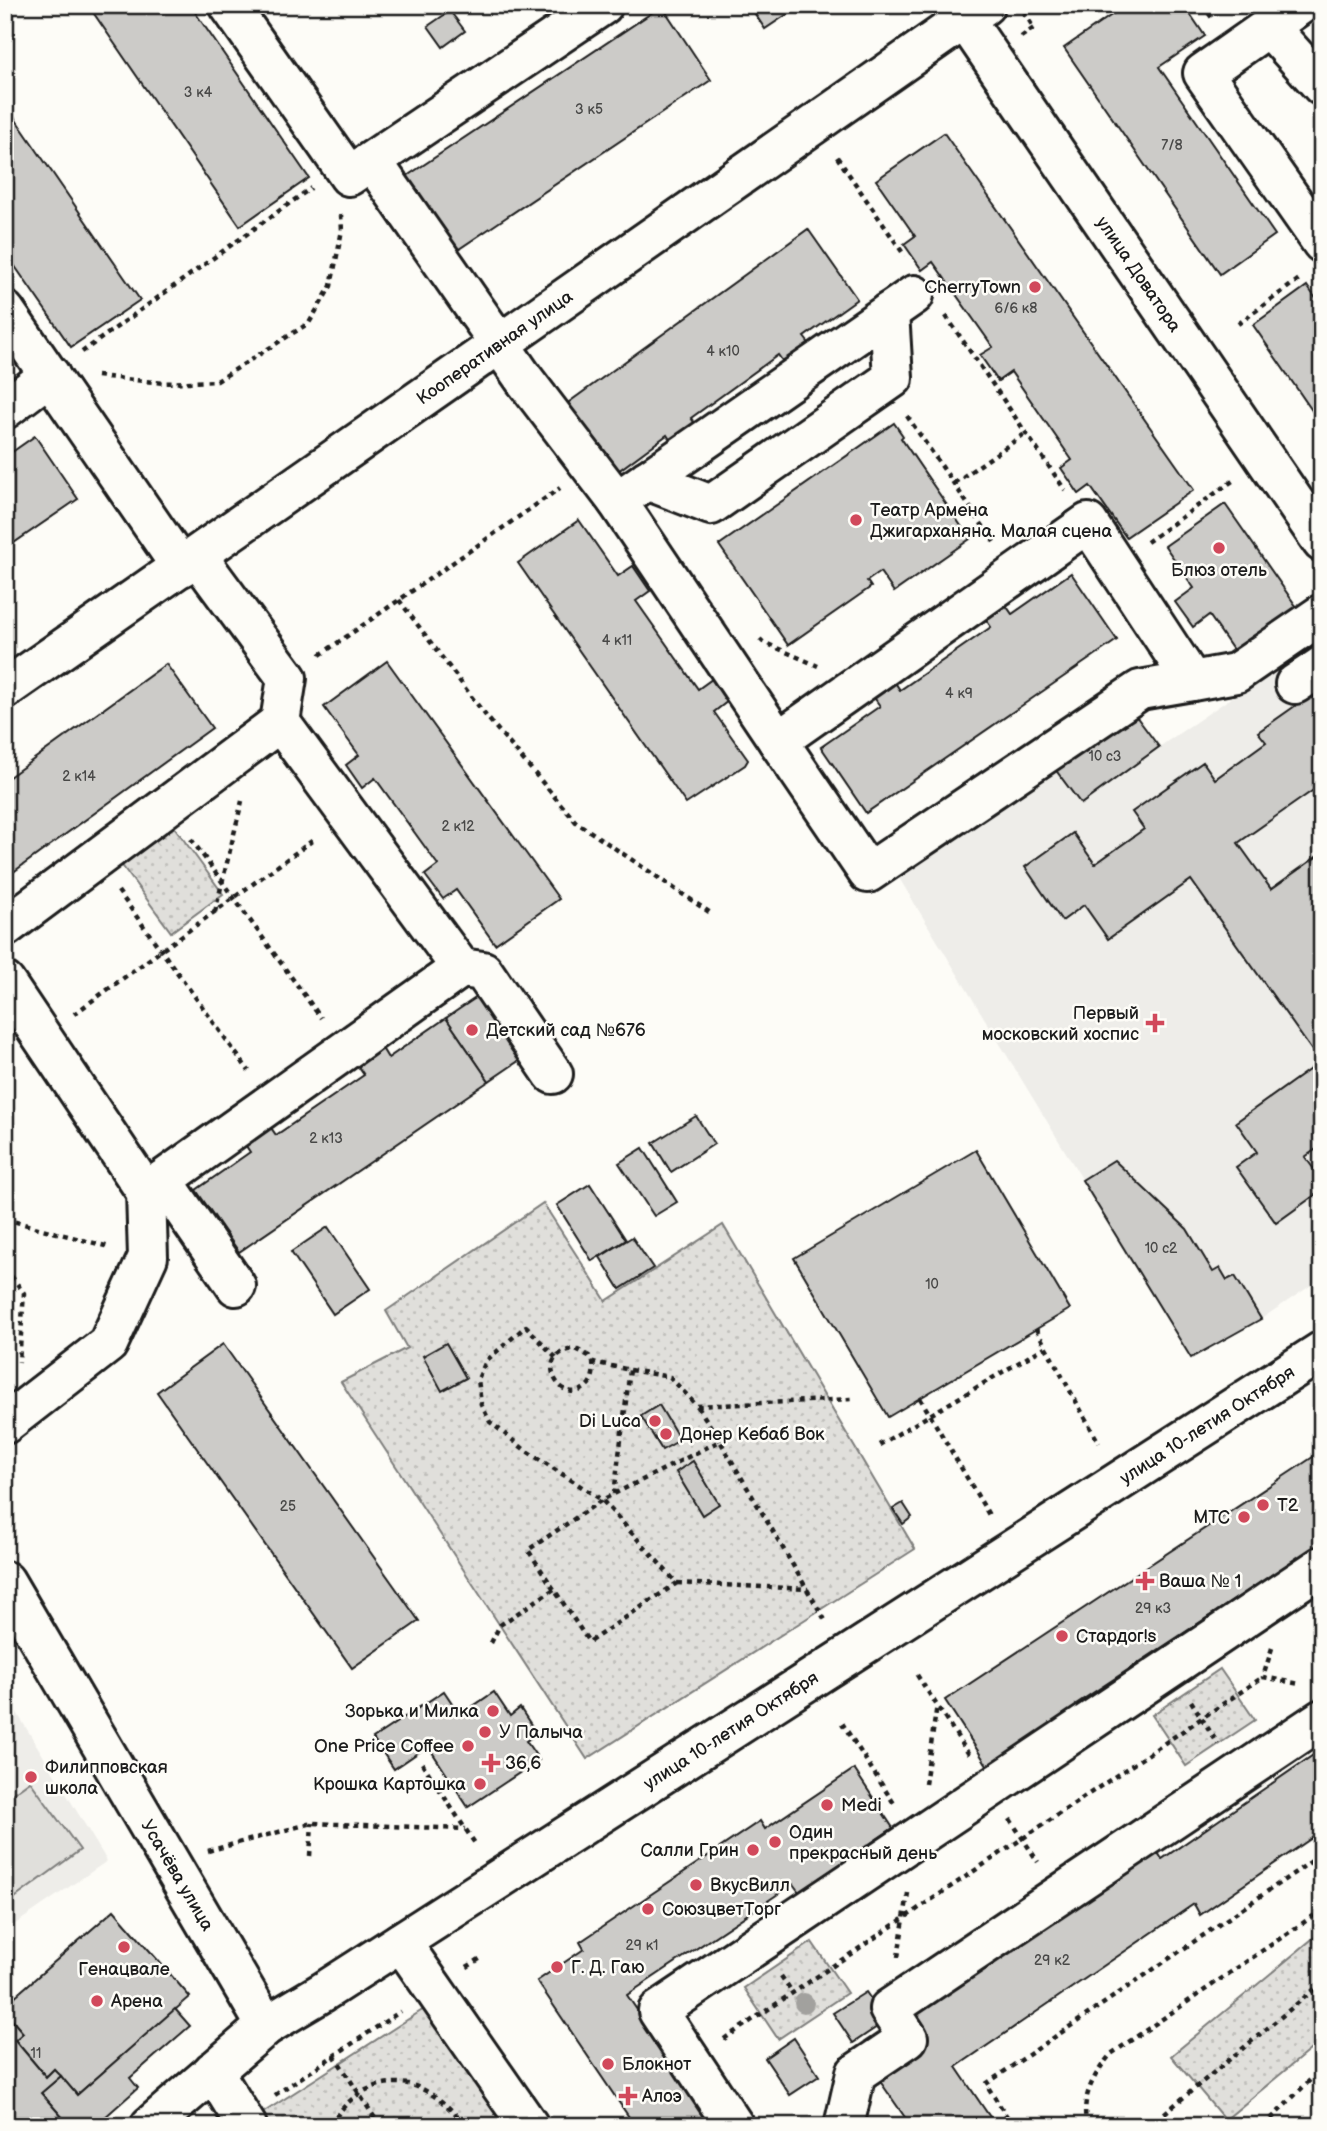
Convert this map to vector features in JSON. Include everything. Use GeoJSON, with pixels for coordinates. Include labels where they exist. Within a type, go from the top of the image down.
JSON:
{"type":"FeatureCollection","features":[{"type":"Feature","properties":{"kind":"street"},"geometry":{"type":"LineString","coordinates":[[229,5],[350,166],[500,345],[591,467],[632,490],[711,505],[893,378],[914,295]]}},
{"type":"Feature","properties":{"kind":"street"},"geometry":{"type":"LineString","coordinates":[[350,166],[603,5]]}},
{"type":"Feature","properties":{"kind":"street","name":"Кооперативная улица"},"geometry":{"type":"LineString","coordinates":[[5,689],[815,125],[968,10]]}},
{"type":"Feature","properties":{"kind":"street","name":"улица Доватора"},"geometry":{"type":"LineString","coordinates":[[968,10],[1322,542]]}},
{"type":"Feature","properties":{"kind":"street"},"geometry":{"type":"LineString","coordinates":[[1317,256],[1311,204],[1203,73],[1284,16],[1322,86]]}},
{"type":"Feature","properties":{"kind":"street"},"geometry":{"type":"LineString","coordinates":[[632,490],[914,295]]}},
{"type":"Feature","properties":{"kind":"street"},"geometry":{"type":"LineString","coordinates":[[5,311],[54,372],[189,561],[287,678],[268,730],[5,927]]}},
{"type":"Feature","properties":{"kind":"street"},"geometry":{"type":"LineString","coordinates":[[5,409],[54,372]]}},
{"type":"Feature","properties":{"kind":"street"},"geometry":{"type":"LineString","coordinates":[[632,490],[778,741],[867,873],[1140,690],[1236,673],[1322,614]]}},
{"type":"Feature","properties":{"kind":"street"},"geometry":{"type":"LineString","coordinates":[[778,741],[1088,523],[1192,681]]}},
{"type":"Feature","properties":{"kind":"street"},"geometry":{"type":"LineString","coordinates":[[268,730],[348,815],[461,968]]}},
{"type":"Feature","properties":{"kind":"street"},"geometry":{"type":"LineString","coordinates":[[10,1421],[108,1344],[148,1257],[155,1186],[461,968],[483,971],[553,1074]]}},
{"type":"Feature","properties":{"kind":"street"},"geometry":{"type":"LineString","coordinates":[[5,982],[155,1186],[236,1286]]}},
{"type":"Feature","properties":{"kind":"street","name":"улица 10-летия Октября"},"geometry":{"type":"LineString","coordinates":[[150,2126],[266,2026],[1322,1351]]}},
{"type":"Feature","properties":{"kind":"street"},"geometry":{"type":"LineString","coordinates":[[734,2126],[658,2011],[1322,1566]]}},
{"type":"Feature","properties":{"kind":"street","name":"Усачёва улица"},"geometry":{"type":"LineString","coordinates":[[5,1581],[266,2026]]}},
{"type":"Feature","properties":{"kind":"street"},"geometry":{"type":"LineString","coordinates":[[844,2126],[856,2073],[908,2038],[889,2009],[1238,1776],[1316,1703]]}},
{"type":"Feature","properties":{"kind":"street"},"geometry":{"type":"LineString","coordinates":[[401,1942],[529,2126]]}},
{"type":"Feature","properties":{"kind":"street"},"geometry":{"type":"LineString","coordinates":[[213,2071],[244,2121]]}},
{"type":"Feature","properties":{"kind":"path"},"geometry":{"type":"LineString","coordinates":[[1018,5],[1034,28]]}},
{"type":"Feature","properties":{"kind":"path"},"geometry":{"type":"LineString","coordinates":[[815,125],[914,295],[1026,433],[1088,523]]}},
{"type":"Feature","properties":{"kind":"path"},"geometry":{"type":"LineString","coordinates":[[54,372],[350,166]]}},
{"type":"Feature","properties":{"kind":"path"},"geometry":{"type":"LineString","coordinates":[[54,372],[163,383],[217,381],[309,323],[331,286],[342,230],[350,166]]}},
{"type":"Feature","properties":{"kind":"path"},"geometry":{"type":"LineString","coordinates":[[1238,324],[1317,256]]}},
{"type":"Feature","properties":{"kind":"path"},"geometry":{"type":"LineString","coordinates":[[884,384],[1016,573]]}},
{"type":"Feature","properties":{"kind":"path"},"geometry":{"type":"LineString","coordinates":[[954,483],[1026,433]]}},
{"type":"Feature","properties":{"kind":"path"},"geometry":{"type":"LineString","coordinates":[[287,678],[591,467]]}},
{"type":"Feature","properties":{"kind":"path"},"geometry":{"type":"LineString","coordinates":[[1115,564],[1235,480]]}},
{"type":"Feature","properties":{"kind":"path"},"geometry":{"type":"LineString","coordinates":[[399,600],[486,716],[576,822],[712,914]]}},
{"type":"Feature","properties":{"kind":"path"},"geometry":{"type":"LineString","coordinates":[[755,632],[763,642],[858,683]]}},
{"type":"Feature","properties":{"kind":"path"},"geometry":{"type":"LineString","coordinates":[[215,912],[268,730]]}},
{"type":"Feature","properties":{"kind":"path"},"geometry":{"type":"LineString","coordinates":[[167,805],[345,1050]]}},
{"type":"Feature","properties":{"kind":"path"},"geometry":{"type":"LineString","coordinates":[[43,1037],[348,815]]}},
{"type":"Feature","properties":{"kind":"path"},"geometry":{"type":"LineString","coordinates":[[95,859],[271,1103]]}},
{"type":"Feature","properties":{"kind":"path"},"geometry":{"type":"LineString","coordinates":[[5,1219],[148,1257]]}},
{"type":"Feature","properties":{"kind":"path"},"geometry":{"type":"LineString","coordinates":[[5,1268],[24,1293],[10,1421]]}},
{"type":"Feature","properties":{"kind":"path"},"geometry":{"type":"LineString","coordinates":[[556,1358],[526,1326],[485,1361],[478,1379],[481,1404],[490,1422],[602,1500],[677,1583]]}},
{"type":"Feature","properties":{"kind":"path"},"geometry":{"type":"LineString","coordinates":[[1036,1329],[1100,1443]]}},
{"type":"Feature","properties":{"kind":"path"},"geometry":{"type":"LineString","coordinates":[[879,1445],[1045,1347]]}},
{"type":"Feature","properties":{"kind":"path"},"geometry":{"type":"LineString","coordinates":[[568,1349],[576,1349],[589,1356],[593,1362],[594,1376],[586,1387],[574,1391],[561,1388],[556,1383],[552,1370],[556,1358],[568,1349]]}},
{"type":"Feature","properties":{"kind":"path"},"geometry":{"type":"LineString","coordinates":[[593,1362],[670,1377],[697,1406],[825,1620]]}},
{"type":"Feature","properties":{"kind":"path"},"geometry":{"type":"LineString","coordinates":[[614,1494],[630,1370]]}},
{"type":"Feature","properties":{"kind":"path"},"geometry":{"type":"LineString","coordinates":[[920,1398],[989,1515]]}},
{"type":"Feature","properties":{"kind":"path"},"geometry":{"type":"LineString","coordinates":[[697,1406],[852,1399]]}},
{"type":"Feature","properties":{"kind":"path"},"geometry":{"type":"LineString","coordinates":[[720,1441],[602,1500],[528,1550],[589,1642],[677,1583],[808,1589]]}},
{"type":"Feature","properties":{"kind":"path"},"geometry":{"type":"LineString","coordinates":[[691,2061],[1263,1677],[1290,1587]]}},
{"type":"Feature","properties":{"kind":"path"},"geometry":{"type":"LineString","coordinates":[[491,1643],[500,1625],[554,1589]]}},
{"type":"Feature","properties":{"kind":"path"},"geometry":{"type":"LineString","coordinates":[[1170,1667],[1238,1776]]}},
{"type":"Feature","properties":{"kind":"path"},"geometry":{"type":"LineString","coordinates":[[917,1675],[1060,1895]]}},
{"type":"Feature","properties":{"kind":"path"},"geometry":{"type":"LineString","coordinates":[[1263,1677],[1316,1703]]}},
{"type":"Feature","properties":{"kind":"path"},"geometry":{"type":"LineString","coordinates":[[842,1723],[916,1838]]}},
{"type":"Feature","properties":{"kind":"path"},"geometry":{"type":"LineString","coordinates":[[422,1763],[476,1844]]}},
{"type":"Feature","properties":{"kind":"path"},"geometry":{"type":"LineString","coordinates":[[196,1854],[312,1823],[465,1829]]}},
{"type":"Feature","properties":{"kind":"path"},"geometry":{"type":"LineString","coordinates":[[310,1856],[312,1823]]}},
{"type":"Feature","properties":{"kind":"path"},"geometry":{"type":"LineString","coordinates":[[1013,2126],[986,2084],[1322,1854]]}},
{"type":"Feature","properties":{"kind":"path"},"geometry":{"type":"LineString","coordinates":[[1087,2126],[1086,2095],[1095,2073],[1111,2054],[1322,1910]]}},
{"type":"Feature","properties":{"kind":"path"},"geometry":{"type":"LineString","coordinates":[[244,2121],[334,2055],[481,1958]]}},
{"type":"Feature","properties":{"kind":"path"},"geometry":{"type":"LineString","coordinates":[[1149,2126],[1322,1983]]}},
{"type":"Feature","properties":{"kind":"path"},"geometry":{"type":"LineString","coordinates":[[334,2055],[380,2126]]}},
{"type":"Feature","properties":{"kind":"path"},"geometry":{"type":"LineString","coordinates":[[1264,2126],[1322,2068]]}},
{"type":"Feature","properties":{"kind":"path"},"geometry":{"type":"LineString","coordinates":[[331,2126],[338,2112],[358,2093],[388,2084],[408,2084],[434,2096],[458,2116],[465,2126]]}},
{"type":"Feature","properties":{"kind":"shaded area","name":"Первый московский хоспис"},"geometry":{"type":"Polygon","coordinates":[[[1304,648],[1322,651],[1322,1278],[1261,1319],[1191,1358],[896,873],[1052,765],[1159,747],[1304,648]]]}},
{"type":"Feature","properties":{"kind":"shaded area"},"geometry":{"type":"Polygon","coordinates":[[[170,821],[223,894],[171,932],[118,860],[170,821]]]}},
{"type":"Feature","properties":{"kind":"shaded area"},"geometry":{"type":"Polygon","coordinates":[[[543,1203],[606,1301],[723,1225],[915,1549],[587,1759],[341,1382],[407,1348],[386,1311],[543,1203]]]}},
{"type":"Feature","properties":{"kind":"shaded area"},"geometry":{"type":"Polygon","coordinates":[[[1220,1669],[1255,1720],[1186,1766],[1152,1715],[1220,1669]]]}},
{"type":"Feature","properties":{"kind":"shaded area","name":"Филипповская школа"},"geometry":{"type":"Polygon","coordinates":[[[5,1693],[107,1861],[5,1931],[5,1693]]]}},
{"type":"Feature","properties":{"kind":"shaded area"},"geometry":{"type":"Polygon","coordinates":[[[30,1781],[80,1850],[5,1905],[5,1799],[30,1781]]]}},
{"type":"Feature","properties":{"kind":"shaded area"},"geometry":{"type":"Polygon","coordinates":[[[1322,1931],[1322,2040],[1225,2120],[1171,2056],[1322,1931]]]}},
{"type":"Feature","properties":{"kind":"shaded area"},"geometry":{"type":"Polygon","coordinates":[[[812,1942],[847,1993],[778,2039],[744,1988],[812,1942]]]}},
{"type":"Feature","properties":{"kind":"shaded area"},"geometry":{"type":"Polygon","coordinates":[[[424,2009],[511,2126],[265,2126],[258,2116],[424,2009]]]}},
{"type":"Feature","properties":{"kind":"building"},"geometry":{"type":"Polygon","coordinates":[[[88,5],[190,5],[309,178],[240,226],[88,5]]]}},
{"type":"Feature","properties":{"kind":"building"},"geometry":{"type":"Polygon","coordinates":[[[749,5],[801,5],[765,29],[749,5]]]}},
{"type":"Feature","properties":{"kind":"building"},"geometry":{"type":"Polygon","coordinates":[[[1126,5],[1184,5],[1205,36],[1159,67],[1275,235],[1220,274],[1064,48],[1126,5]]]}},
{"type":"Feature","properties":{"kind":"building"},"geometry":{"type":"Polygon","coordinates":[[[662,6],[711,80],[450,255],[401,180],[662,6]]]}},
{"type":"Feature","properties":{"kind":"building"},"geometry":{"type":"Polygon","coordinates":[[[450,11],[465,31],[443,47],[428,26],[450,11]]]}},
{"type":"Feature","properties":{"kind":"building"},"geometry":{"type":"Polygon","coordinates":[[[5,104],[140,300],[71,347],[5,252],[5,104]]]}},
{"type":"Feature","properties":{"kind":"building"},"geometry":{"type":"Polygon","coordinates":[[[944,133],[1194,490],[1126,537],[1090,486],[1079,494],[1061,468],[1072,460],[1011,372],[998,381],[980,355],[993,347],[933,262],[922,270],[904,244],[915,236],[876,180],[944,133]]]}},
{"type":"Feature","properties":{"kind":"building"},"geometry":{"type":"Polygon","coordinates":[[[808,229],[857,299],[804,337],[812,347],[786,366],[778,355],[691,418],[699,429],[674,446],[667,435],[614,474],[565,405],[808,229]]]}},
{"type":"Feature","properties":{"kind":"building"},"geometry":{"type":"Polygon","coordinates":[[[1307,286],[1322,307],[1322,425],[1253,325],[1307,286]]]}},
{"type":"Feature","properties":{"kind":"building","name":"Театр Армена Джигарханяна. Малая сцена"},"geometry":{"type":"Polygon","coordinates":[[[894,423],[903,436],[901,438],[970,539],[894,592],[880,572],[867,581],[871,587],[788,645],[719,545],[894,423]]]}},
{"type":"Feature","properties":{"kind":"building"},"geometry":{"type":"Polygon","coordinates":[[[35,436],[78,499],[5,549],[5,457],[35,436]]]}},
{"type":"Feature","properties":{"kind":"building"},"geometry":{"type":"Polygon","coordinates":[[[1225,504],[1303,616],[1240,660],[1209,615],[1193,627],[1175,602],[1194,588],[1165,546],[1225,504]]]}},
{"type":"Feature","properties":{"kind":"building"},"geometry":{"type":"Polygon","coordinates":[[[579,520],[618,576],[633,566],[650,591],[636,601],[698,689],[712,679],[728,701],[714,712],[748,760],[745,765],[686,804],[518,563],[579,520]]]}},
{"type":"Feature","properties":{"kind":"building"},"geometry":{"type":"Polygon","coordinates":[[[1071,573],[1117,640],[866,813],[821,747],[880,706],[873,696],[894,681],[900,690],[991,627],[985,618],[1005,604],[1012,614],[1071,573]]]}},
{"type":"Feature","properties":{"kind":"building"},"geometry":{"type":"Polygon","coordinates":[[[387,661],[559,899],[495,944],[456,890],[443,899],[425,875],[438,865],[375,778],[362,788],[346,765],[359,755],[324,707],[387,661]]]}},
{"type":"Feature","properties":{"kind":"building"},"geometry":{"type":"Polygon","coordinates":[[[166,664],[212,728],[5,878],[5,780],[166,664]]]}},
{"type":"Feature","properties":{"kind":"building"},"geometry":{"type":"Polygon","coordinates":[[[1312,694],[1322,707],[1322,784],[1238,843],[1271,889],[1322,853],[1322,1145],[1305,1157],[1322,1180],[1322,1190],[1276,1223],[1236,1167],[1257,1152],[1236,1122],[1320,1062],[1191,880],[1108,939],[1084,905],[1062,921],[1025,867],[1073,833],[1095,864],[1144,829],[1132,812],[1203,762],[1215,779],[1266,742],[1258,732],[1312,694]]]}},
{"type":"Feature","properties":{"kind":"building"},"geometry":{"type":"Polygon","coordinates":[[[1130,708],[1159,747],[1081,804],[1052,765],[1130,708]]]}},
{"type":"Feature","properties":{"kind":"building"},"geometry":{"type":"Polygon","coordinates":[[[483,993],[526,1056],[489,1081],[446,1018],[483,993]]]}},
{"type":"Feature","properties":{"kind":"building"},"geometry":{"type":"Polygon","coordinates":[[[446,1018],[489,1081],[239,1252],[196,1190],[250,1152],[242,1140],[267,1122],[276,1135],[364,1075],[355,1062],[380,1045],[388,1058],[446,1018]]]}},
{"type":"Feature","properties":{"kind":"building"},"geometry":{"type":"Polygon","coordinates":[[[696,1116],[714,1144],[671,1172],[653,1143],[696,1116]]]}},
{"type":"Feature","properties":{"kind":"building"},"geometry":{"type":"Polygon","coordinates":[[[643,1148],[677,1202],[654,1216],[619,1163],[643,1148]]]}},
{"type":"Feature","properties":{"kind":"building"},"geometry":{"type":"Polygon","coordinates":[[[976,1150],[1070,1309],[888,1417],[794,1258],[976,1150]]]}},
{"type":"Feature","properties":{"kind":"building"},"geometry":{"type":"Polygon","coordinates":[[[1114,1160],[1187,1229],[1213,1272],[1220,1268],[1227,1280],[1235,1276],[1261,1319],[1191,1358],[1082,1180],[1114,1160]]]}},
{"type":"Feature","properties":{"kind":"building"},"geometry":{"type":"Polygon","coordinates":[[[590,1184],[626,1240],[592,1261],[557,1205],[590,1184]]]}},
{"type":"Feature","properties":{"kind":"building"},"geometry":{"type":"Polygon","coordinates":[[[328,1227],[370,1289],[333,1314],[291,1252],[328,1227]]]}},
{"type":"Feature","properties":{"kind":"building"},"geometry":{"type":"Polygon","coordinates":[[[632,1237],[653,1268],[620,1289],[600,1257],[632,1237]]]}},
{"type":"Feature","properties":{"kind":"building"},"geometry":{"type":"Polygon","coordinates":[[[446,1343],[466,1378],[442,1391],[423,1356],[446,1343]]]}},
{"type":"Feature","properties":{"kind":"building"},"geometry":{"type":"Polygon","coordinates":[[[223,1344],[419,1621],[352,1668],[157,1392],[223,1344]]]}},
{"type":"Feature","properties":{"kind":"building"},"geometry":{"type":"Polygon","coordinates":[[[659,1405],[680,1440],[662,1450],[641,1416],[659,1405]]]}},
{"type":"Feature","properties":{"kind":"building"},"geometry":{"type":"Polygon","coordinates":[[[1322,1451],[1322,1542],[1076,1704],[1081,1712],[991,1771],[945,1700],[1322,1451]]]}},
{"type":"Feature","properties":{"kind":"building"},"geometry":{"type":"Polygon","coordinates":[[[693,1461],[719,1504],[702,1515],[676,1472],[693,1461]]]}},
{"type":"Feature","properties":{"kind":"building"},"geometry":{"type":"Polygon","coordinates":[[[903,1503],[912,1517],[903,1524],[893,1509],[903,1503]]]}},
{"type":"Feature","properties":{"kind":"building"},"geometry":{"type":"Polygon","coordinates":[[[444,1691],[460,1715],[494,1692],[510,1716],[520,1708],[537,1734],[526,1741],[539,1760],[468,1807],[428,1746],[394,1769],[373,1738],[444,1691]]]}},
{"type":"Feature","properties":{"kind":"building"},"geometry":{"type":"Polygon","coordinates":[[[1322,1749],[1322,1831],[1200,1915],[1194,1904],[956,2067],[996,2126],[911,2126],[875,2074],[910,2016],[1155,1848],[1162,1859],[1322,1749]]]}},
{"type":"Feature","properties":{"kind":"building"},"geometry":{"type":"Polygon","coordinates":[[[854,1769],[893,1828],[799,1892],[793,1884],[627,1995],[715,2126],[635,2126],[537,1981],[584,1949],[580,1942],[760,1821],[765,1829],[854,1769]]]}},
{"type":"Feature","properties":{"kind":"building","name":"Арена"},"geometry":{"type":"Polygon","coordinates":[[[114,1910],[190,1997],[77,2095],[54,2069],[46,2077],[15,2040],[23,2033],[5,2012],[5,2005],[114,1910]]]}},
{"type":"Feature","properties":{"kind":"building"},"geometry":{"type":"Polygon","coordinates":[[[866,1992],[886,2021],[853,2043],[833,2013],[866,1992]]]}},
{"type":"Feature","properties":{"kind":"building"},"geometry":{"type":"Polygon","coordinates":[[[175,2009],[190,2026],[130,2078],[138,2088],[95,2126],[70,2126],[41,2093],[61,2076],[77,2095],[175,2009]]]}},
{"type":"Feature","properties":{"kind":"building"},"geometry":{"type":"Polygon","coordinates":[[[5,2012],[23,2033],[15,2040],[46,2077],[54,2069],[61,2076],[41,2093],[70,2126],[5,2126],[5,2012]]]}},
{"type":"Feature","properties":{"kind":"building"},"geometry":{"type":"Polygon","coordinates":[[[794,2038],[819,2076],[790,2095],[765,2058],[794,2038]]]}},
{"type":"Feature","properties":{"kind":"place","name":"CherryTown"},"geometry":{"type":"Point","coordinates":[1035,287]}},
{"type":"Feature","properties":{"kind":"place","name":"Театр Армена Джигарханяна. Малая сцена"},"geometry":{"type":"Point","coordinates":[856,520]}},
{"type":"Feature","properties":{"kind":"place","name":"Блюз отель"},"geometry":{"type":"Point","coordinates":[1219,548]}},
{"type":"Feature","properties":{"kind":"place","name":"Первый московский хоспис"},"geometry":{"type":"Point","coordinates":[1155,1023]}},
{"type":"Feature","properties":{"kind":"place","name":"Детский сад №676"},"geometry":{"type":"Point","coordinates":[472,1030]}},
{"type":"Feature","properties":{"kind":"place","name":"Di Luca"},"geometry":{"type":"Point","coordinates":[655,1421]}},
{"type":"Feature","properties":{"kind":"place","name":"Донер Кебаб Вок"},"geometry":{"type":"Point","coordinates":[666,1434]}},
{"type":"Feature","properties":{"kind":"place","name":"T2"},"geometry":{"type":"Point","coordinates":[1263,1505]}},
{"type":"Feature","properties":{"kind":"place","name":"МТС"},"geometry":{"type":"Point","coordinates":[1244,1517]}},
{"type":"Feature","properties":{"kind":"place","name":"Ваша № 1"},"geometry":{"type":"Point","coordinates":[1145,1581]}},
{"type":"Feature","properties":{"kind":"place","name":"Стардог!s"},"geometry":{"type":"Point","coordinates":[1062,1636]}},
{"type":"Feature","properties":{"kind":"place","name":"Зорька и Милка"},"geometry":{"type":"Point","coordinates":[493,1711]}},
{"type":"Feature","properties":{"kind":"place","name":"У Палыча"},"geometry":{"type":"Point","coordinates":[485,1732]}},
{"type":"Feature","properties":{"kind":"place","name":"One Price Coffee"},"geometry":{"type":"Point","coordinates":[468,1746]}},
{"type":"Feature","properties":{"kind":"place","name":"36,6"},"geometry":{"type":"Point","coordinates":[491,1763]}},
{"type":"Feature","properties":{"kind":"place","name":"Филипповская школа"},"geometry":{"type":"Point","coordinates":[31,1777]}},
{"type":"Feature","properties":{"kind":"place","name":"Крошка Картошка"},"geometry":{"type":"Point","coordinates":[480,1784]}},
{"type":"Feature","properties":{"kind":"place","name":"Medi"},"geometry":{"type":"Point","coordinates":[827,1805]}},
{"type":"Feature","properties":{"kind":"place","name":"Один прекрасный день"},"geometry":{"type":"Point","coordinates":[775,1842]}},
{"type":"Feature","properties":{"kind":"place","name":"Салли Грин"},"geometry":{"type":"Point","coordinates":[753,1850]}},
{"type":"Feature","properties":{"kind":"place","name":"ВкусВилл"},"geometry":{"type":"Point","coordinates":[696,1885]}},
{"type":"Feature","properties":{"kind":"place","name":"СоюзцветТорг"},"geometry":{"type":"Point","coordinates":[648,1909]}},
{"type":"Feature","properties":{"kind":"place","name":"Генацвале"},"geometry":{"type":"Point","coordinates":[124,1947]}},
{"type":"Feature","properties":{"kind":"place","name":"Г. Д. Гаю"},"geometry":{"type":"Point","coordinates":[557,1967]}},
{"type":"Feature","properties":{"kind":"place","name":"Арена"},"geometry":{"type":"Point","coordinates":[97,2001]}},
{"type":"Feature","properties":{"kind":"place","name":"Блокнот"},"geometry":{"type":"Point","coordinates":[608,2064]}},
{"type":"Feature","properties":{"kind":"place","name":"Алоэ"},"geometry":{"type":"Point","coordinates":[628,2096]}}]}
